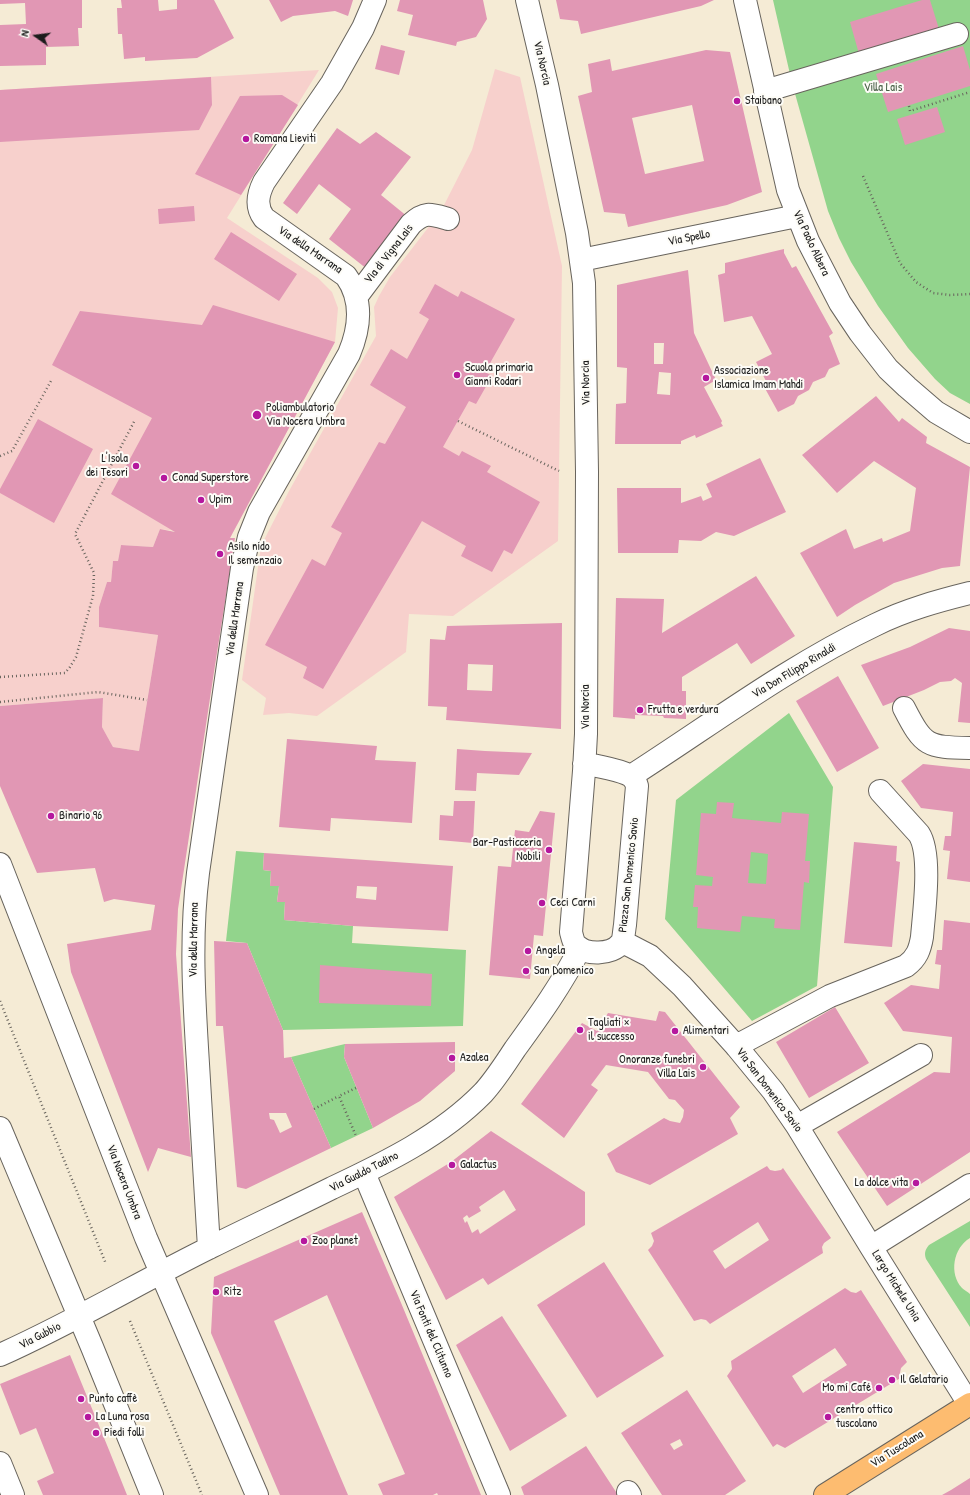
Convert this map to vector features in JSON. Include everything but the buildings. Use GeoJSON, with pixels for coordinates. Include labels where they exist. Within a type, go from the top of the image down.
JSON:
{"type":"FeatureCollection","features":[{"type":"Feature","properties":{"kind":"main road","name":"Via Tuscolana"},"geometry":{"type":"LineString","coordinates":[[825,1495],[970,1404]]}},
{"type":"Feature","properties":{"kind":"street","name":"Via della Marrana"},"geometry":{"type":"LineString","coordinates":[[209,1248],[192,960],[193,922],[199,866],[242,568],[248,537],[259,512],[349,354],[357,333],[357,296],[346,276],[268,222],[261,214],[258,204],[264,182],[332,83],[363,28],[375,0]]}},
{"type":"Feature","properties":{"kind":"street","name":"Via Norcia"},"geometry":{"type":"LineString","coordinates":[[527,0],[547,85],[581,260],[585,299],[587,472],[584,768]]}},
{"type":"Feature","properties":{"kind":"street","name":"Via Paolo Albera"},"geometry":{"type":"LineString","coordinates":[[745,0],[788,190],[808,241],[840,303],[860,333],[879,358],[897,378],[926,405],[940,415],[970,432]]}},
{"type":"Feature","properties":{"kind":"street"},"geometry":{"type":"LineString","coordinates":[[765,91],[957,34]]}},
{"type":"Feature","properties":{"kind":"street","name":"Via di Vigna Lais"},"geometry":{"type":"LineString","coordinates":[[357,296],[411,224],[420,216],[430,214],[448,219]]}},
{"type":"Feature","properties":{"kind":"street","name":"Via Spello"},"geometry":{"type":"LineString","coordinates":[[581,260],[797,216]]}},
{"type":"Feature","properties":{"kind":"street","name":"Via Don Filippo Rinaldi"},"geometry":{"type":"LineString","coordinates":[[631,776],[766,687],[823,652],[876,624],[939,601],[970,593]]}},
{"type":"Feature","properties":{"kind":"street"},"geometry":{"type":"LineString","coordinates":[[904,708],[918,734],[930,743],[945,747],[970,748]]}},
{"type":"Feature","properties":{"kind":"street"},"geometry":{"type":"LineString","coordinates":[[580,948],[576,944],[571,932],[584,768],[598,766],[631,776]]}},
{"type":"Feature","properties":{"kind":"street","name":"Piazza San Domenico Savio"},"geometry":{"type":"LineString","coordinates":[[580,948],[592,952],[610,951],[623,942],[637,791],[636,783],[631,776]]}},
{"type":"Feature","properties":{"kind":"street"},"geometry":{"type":"LineString","coordinates":[[736,1046],[830,996],[906,966],[913,961],[917,955],[921,946],[922,937],[926,866],[922,839],[880,791]]}},
{"type":"Feature","properties":{"kind":"street","name":"Via Nocera Umbra"},"geometry":{"type":"LineString","coordinates":[[0,864],[160,1273],[257,1495]]}},
{"type":"Feature","properties":{"kind":"street","name":"Via San Domenico Savio"},"geometry":{"type":"LineString","coordinates":[[623,942],[640,950],[657,962],[682,986],[736,1046],[773,1091],[797,1126],[871,1247]]}},
{"type":"Feature","properties":{"kind":"street","name":"Via Gualdo Tadino"},"geometry":{"type":"LineString","coordinates":[[79,1316],[209,1248],[364,1173],[442,1128],[483,1092],[536,1020],[565,976],[580,948]]}},
{"type":"Feature","properties":{"kind":"street"},"geometry":{"type":"LineString","coordinates":[[797,1126],[921,1055]]}},
{"type":"Feature","properties":{"kind":"street"},"geometry":{"type":"LineString","coordinates":[[0,1128],[152,1495]]}},
{"type":"Feature","properties":{"kind":"street","name":"Via Fonti del Clitunno"},"geometry":{"type":"LineString","coordinates":[[364,1173],[499,1495]]}},
{"type":"Feature","properties":{"kind":"street","name":"Largo Michele Unia"},"geometry":{"type":"LineString","coordinates":[[970,1185],[871,1247],[970,1404]]}},
{"type":"Feature","properties":{"kind":"street","name":"Via Gubbio"},"geometry":{"type":"LineString","coordinates":[[0,1355],[79,1316]]}},
{"type":"Feature","properties":{"kind":"street"},"geometry":{"type":"LineString","coordinates":[[0,1463],[13,1495]]}},
{"type":"Feature","properties":{"kind":"path"},"geometry":{"type":"LineString","coordinates":[[909,106],[910,111],[970,92]]}},
{"type":"Feature","properties":{"kind":"path"},"geometry":{"type":"LineString","coordinates":[[863,176],[900,263],[916,282],[933,293],[950,295],[970,294]]}},
{"type":"Feature","properties":{"kind":"path"},"geometry":{"type":"LineString","coordinates":[[0,456],[12,451],[51,381]]}},
{"type":"Feature","properties":{"kind":"path"},"geometry":{"type":"LineString","coordinates":[[0,677],[65,672],[76,657],[93,596],[94,572],[75,534],[135,420]]}},
{"type":"Feature","properties":{"kind":"path"},"geometry":{"type":"LineString","coordinates":[[458,421],[559,471]]}},
{"type":"Feature","properties":{"kind":"path"},"geometry":{"type":"LineString","coordinates":[[0,702],[98,692],[147,700]]}},
{"type":"Feature","properties":{"kind":"path"},"geometry":{"type":"LineString","coordinates":[[0,1001],[106,1264]]}},
{"type":"Feature","properties":{"kind":"path"},"geometry":{"type":"LineString","coordinates":[[314,1109],[356,1088]]}},
{"type":"Feature","properties":{"kind":"path"},"geometry":{"type":"LineString","coordinates":[[339,1096],[356,1136]]}},
{"type":"Feature","properties":{"kind":"path"},"geometry":{"type":"LineString","coordinates":[[130,1321],[202,1495]]}},
{"type":"Feature","properties":{"kind":"shaded area","name":"Scuola primaria Gianni Rodari"},"geometry":{"type":"Polygon","coordinates":[[[495,69],[520,77],[562,266],[558,541],[453,616],[409,614],[406,652],[317,716],[289,713],[263,715],[266,698],[242,680],[261,546],[289,491],[376,336],[374,307],[379,296],[390,277],[441,211],[472,150],[495,69]]]}},
{"type":"Feature","properties":{"kind":"shaded area"},"geometry":{"type":"Polygon","coordinates":[[[319,70],[227,218],[318,278],[332,292],[338,308],[335,342],[230,538],[160,529],[153,547],[121,545],[118,561],[113,561],[111,582],[107,582],[99,607],[99,627],[158,635],[139,751],[113,747],[102,727],[103,698],[0,706],[0,90],[319,70]]]}},
{"type":"Feature","properties":{"kind":"green space","name":"Villa Lais"},"geometry":{"type":"Polygon","coordinates":[[[773,0],[970,0],[970,404],[950,393],[935,379],[908,348],[878,306],[851,262],[839,238],[828,211],[792,83],[773,0]]]}},
{"type":"Feature","properties":{"kind":"green space"},"geometry":{"type":"Polygon","coordinates":[[[789,713],[833,787],[817,986],[752,1021],[665,919],[676,800],[789,713]]]}},
{"type":"Feature","properties":{"kind":"green space"},"geometry":{"type":"Polygon","coordinates":[[[236,851],[264,853],[263,870],[271,871],[270,886],[279,886],[277,902],[285,902],[284,920],[353,926],[352,943],[466,950],[463,1026],[283,1030],[247,943],[226,941],[236,851]]]}},
{"type":"Feature","properties":{"kind":"green space"},"geometry":{"type":"Polygon","coordinates":[[[345,1044],[344,1057],[373,1128],[331,1148],[291,1057],[345,1044]]]}},
{"type":"Feature","properties":{"kind":"green space"},"geometry":{"type":"Polygon","coordinates":[[[970,1221],[970,1238],[964,1242],[960,1248],[954,1269],[958,1282],[962,1288],[970,1294],[970,1327],[926,1259],[925,1253],[929,1245],[970,1221]]]}},
{"type":"Feature","properties":{"kind":"place","name":"Staibano"},"geometry":{"type":"Point","coordinates":[737,101]}},
{"type":"Feature","properties":{"kind":"place","name":"Romana Lieviti"},"geometry":{"type":"Point","coordinates":[246,139]}},
{"type":"Feature","properties":{"kind":"place","name":"Scuola primaria Gianni Rodari"},"geometry":{"type":"Point","coordinates":[457,375]}},
{"type":"Feature","properties":{"kind":"place","name":"Associazione Islamica Imam Mahdi"},"geometry":{"type":"Point","coordinates":[706,378]}},
{"type":"Feature","properties":{"kind":"place","name":"Poliambulatorio Via Nocera Umbra"},"geometry":{"type":"Point","coordinates":[257,415]}},
{"type":"Feature","properties":{"kind":"place","name":"L'Isola dei Tesori"},"geometry":{"type":"Point","coordinates":[136,466]}},
{"type":"Feature","properties":{"kind":"place","name":"Conad Superstore"},"geometry":{"type":"Point","coordinates":[164,478]}},
{"type":"Feature","properties":{"kind":"place","name":"Upim"},"geometry":{"type":"Point","coordinates":[201,500]}},
{"type":"Feature","properties":{"kind":"place","name":"Asilo nido Il semenzaio"},"geometry":{"type":"Point","coordinates":[220,554]}},
{"type":"Feature","properties":{"kind":"place","name":"Frutta e verdura"},"geometry":{"type":"Point","coordinates":[640,710]}},
{"type":"Feature","properties":{"kind":"place","name":"Binario 96"},"geometry":{"type":"Point","coordinates":[51,816]}},
{"type":"Feature","properties":{"kind":"place","name":"Bar-Pasticceria Nobili"},"geometry":{"type":"Point","coordinates":[549,850]}},
{"type":"Feature","properties":{"kind":"place","name":"Ceci Carni"},"geometry":{"type":"Point","coordinates":[542,903]}},
{"type":"Feature","properties":{"kind":"place","name":"Angela"},"geometry":{"type":"Point","coordinates":[528,951]}},
{"type":"Feature","properties":{"kind":"place","name":"San Domenico"},"geometry":{"type":"Point","coordinates":[526,971]}},
{"type":"Feature","properties":{"kind":"place","name":"Tagliati × il successo"},"geometry":{"type":"Point","coordinates":[580,1030]}},
{"type":"Feature","properties":{"kind":"place","name":"Alimentari"},"geometry":{"type":"Point","coordinates":[675,1031]}},
{"type":"Feature","properties":{"kind":"place","name":"Azalea"},"geometry":{"type":"Point","coordinates":[452,1058]}},
{"type":"Feature","properties":{"kind":"place","name":"Onoranze funebri Villa Lais"},"geometry":{"type":"Point","coordinates":[703,1067]}},
{"type":"Feature","properties":{"kind":"place","name":"Galactus"},"geometry":{"type":"Point","coordinates":[452,1165]}},
{"type":"Feature","properties":{"kind":"place","name":"La dolce vita"},"geometry":{"type":"Point","coordinates":[916,1183]}},
{"type":"Feature","properties":{"kind":"place","name":"Zoo planet"},"geometry":{"type":"Point","coordinates":[304,1241]}},
{"type":"Feature","properties":{"kind":"place","name":"Ritz"},"geometry":{"type":"Point","coordinates":[216,1292]}},
{"type":"Feature","properties":{"kind":"place","name":"Il Gelatario"},"geometry":{"type":"Point","coordinates":[892,1380]}},
{"type":"Feature","properties":{"kind":"place","name":"Mo mí Café"},"geometry":{"type":"Point","coordinates":[879,1388]}},
{"type":"Feature","properties":{"kind":"place","name":"Punto caffè"},"geometry":{"type":"Point","coordinates":[81,1399]}},
{"type":"Feature","properties":{"kind":"place","name":"La Luna rosa"},"geometry":{"type":"Point","coordinates":[88,1417]}},
{"type":"Feature","properties":{"kind":"place","name":"centro ottico tuscolano"},"geometry":{"type":"Point","coordinates":[828,1417]}},
{"type":"Feature","properties":{"kind":"place","name":"Piedi folli"},"geometry":{"type":"Point","coordinates":[96,1433]}}]}
